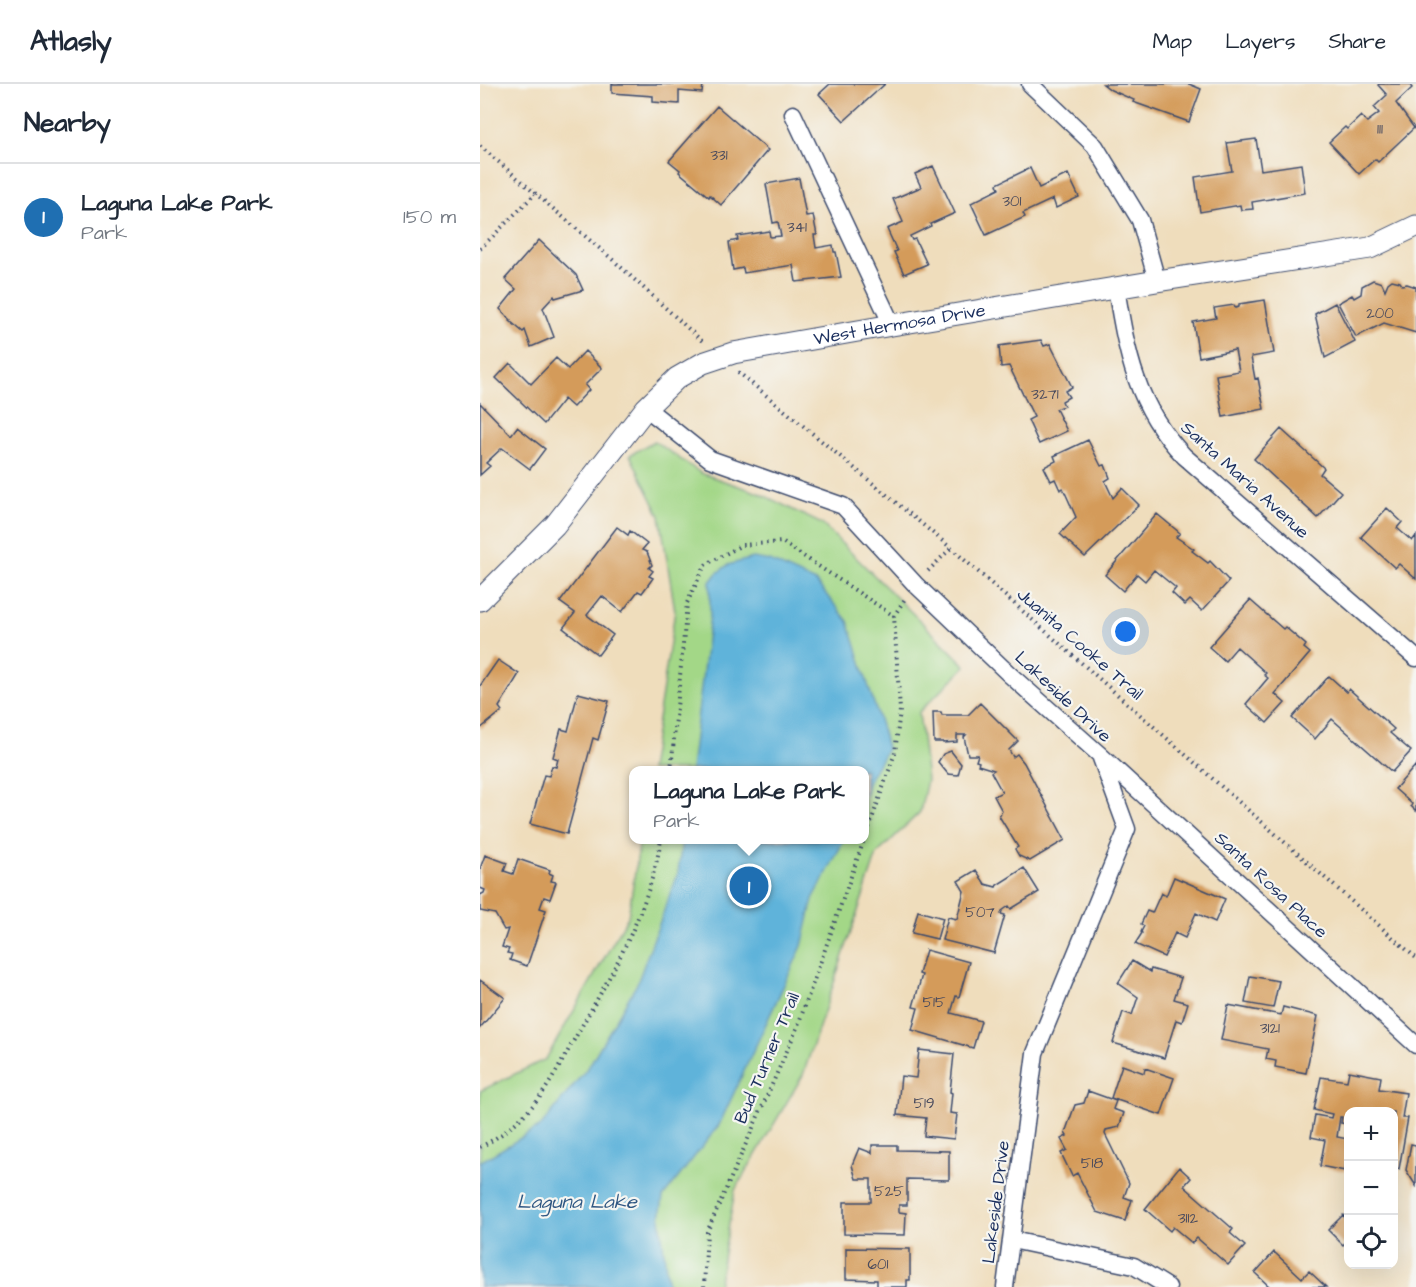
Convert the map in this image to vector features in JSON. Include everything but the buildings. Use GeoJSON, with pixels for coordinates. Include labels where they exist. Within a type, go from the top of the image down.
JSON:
{"type":"FeatureCollection","features":[{"type":"Feature","properties":{"kind":"street"},"geometry":{"type":"LineString","coordinates":[[1030,84],[1095,146],[1140,220],[1157,281]]}},
{"type":"Feature","properties":{"kind":"street"},"geometry":{"type":"LineString","coordinates":[[794,114],[892,325]]}},
{"type":"Feature","properties":{"kind":"street","name":"West Hermosa Drive"},"geometry":{"type":"LineString","coordinates":[[480,600],[555,525],[646,408],[677,378],[690,369],[719,357],[892,325],[1370,248],[1416,226]]}},
{"type":"Feature","properties":{"kind":"street","name":"Santa Maria Avenue"},"geometry":{"type":"LineString","coordinates":[[1116,288],[1126,348],[1133,372],[1151,412],[1172,443],[1184,456],[1416,658]]}},
{"type":"Feature","properties":{"kind":"street","name":"Lakeside Drive"},"geometry":{"type":"LineString","coordinates":[[646,408],[710,459],[843,506],[915,584],[1009,674],[1100,755],[1127,830],[1035,1053],[1005,1287]]}},
{"type":"Feature","properties":{"kind":"street","name":"Santa Rosa Place"},"geometry":{"type":"LineString","coordinates":[[1100,755],[1416,1044]]}},
{"type":"Feature","properties":{"kind":"street"},"geometry":{"type":"LineString","coordinates":[[1011,1240],[1134,1266],[1168,1287]]}},
{"type":"Feature","properties":{"kind":"path","name":"Juanita Cooke Trail"},"geometry":{"type":"LineString","coordinates":[[480,146],[613,260],[719,357],[951,548],[1416,958]]}},
{"type":"Feature","properties":{"kind":"path"},"geometry":{"type":"LineString","coordinates":[[480,249],[536,193]]}},
{"type":"Feature","properties":{"kind":"path","name":"Bud Turner Trail"},"geometry":{"type":"LineString","coordinates":[[671,766],[687,603],[705,565],[742,545],[782,542],[894,616],[900,710],[895,753],[869,825]]}},
{"type":"Feature","properties":{"kind":"path"},"geometry":{"type":"LineString","coordinates":[[480,1147],[515,1124],[542,1095],[605,986],[639,918],[656,867],[660,844]]}},
{"type":"Feature","properties":{"kind":"path","name":"Bud Turner Trail"},"geometry":{"type":"LineString","coordinates":[[704,1287],[707,1232],[797,1028],[862,844]]}},
{"type":"Feature","properties":{"kind":"green space"},"geometry":{"type":"Polygon","coordinates":[[[654,441],[701,473],[759,493],[822,524],[966,666],[919,712],[927,780],[920,812],[877,854],[803,1075],[735,1190],[718,1287],[480,1287],[480,1091],[546,1059],[628,917],[639,844],[869,844],[869,766],[651,766],[675,611],[660,516],[630,455],[654,441]]]}},
{"type":"Feature","properties":{"kind":"water"},"geometry":{"type":"Polygon","coordinates":[[[753,558],[770,561],[816,582],[848,621],[887,749],[869,780],[869,766],[691,766],[710,615],[710,582],[728,565],[753,558]]]}},
{"type":"Feature","properties":{"kind":"water","name":"Laguna Lake"},"geometry":{"type":"Polygon","coordinates":[[[682,844],[842,844],[813,899],[802,946],[719,1125],[663,1197],[660,1218],[668,1287],[480,1287],[480,1162],[541,1126],[589,1066],[637,984],[678,873],[682,844]]]}},
{"type":"Feature","properties":{"kind":"place","name":"Laguna Lake Park"},"geometry":{"type":"Point","coordinates":[749,886]}}]}
